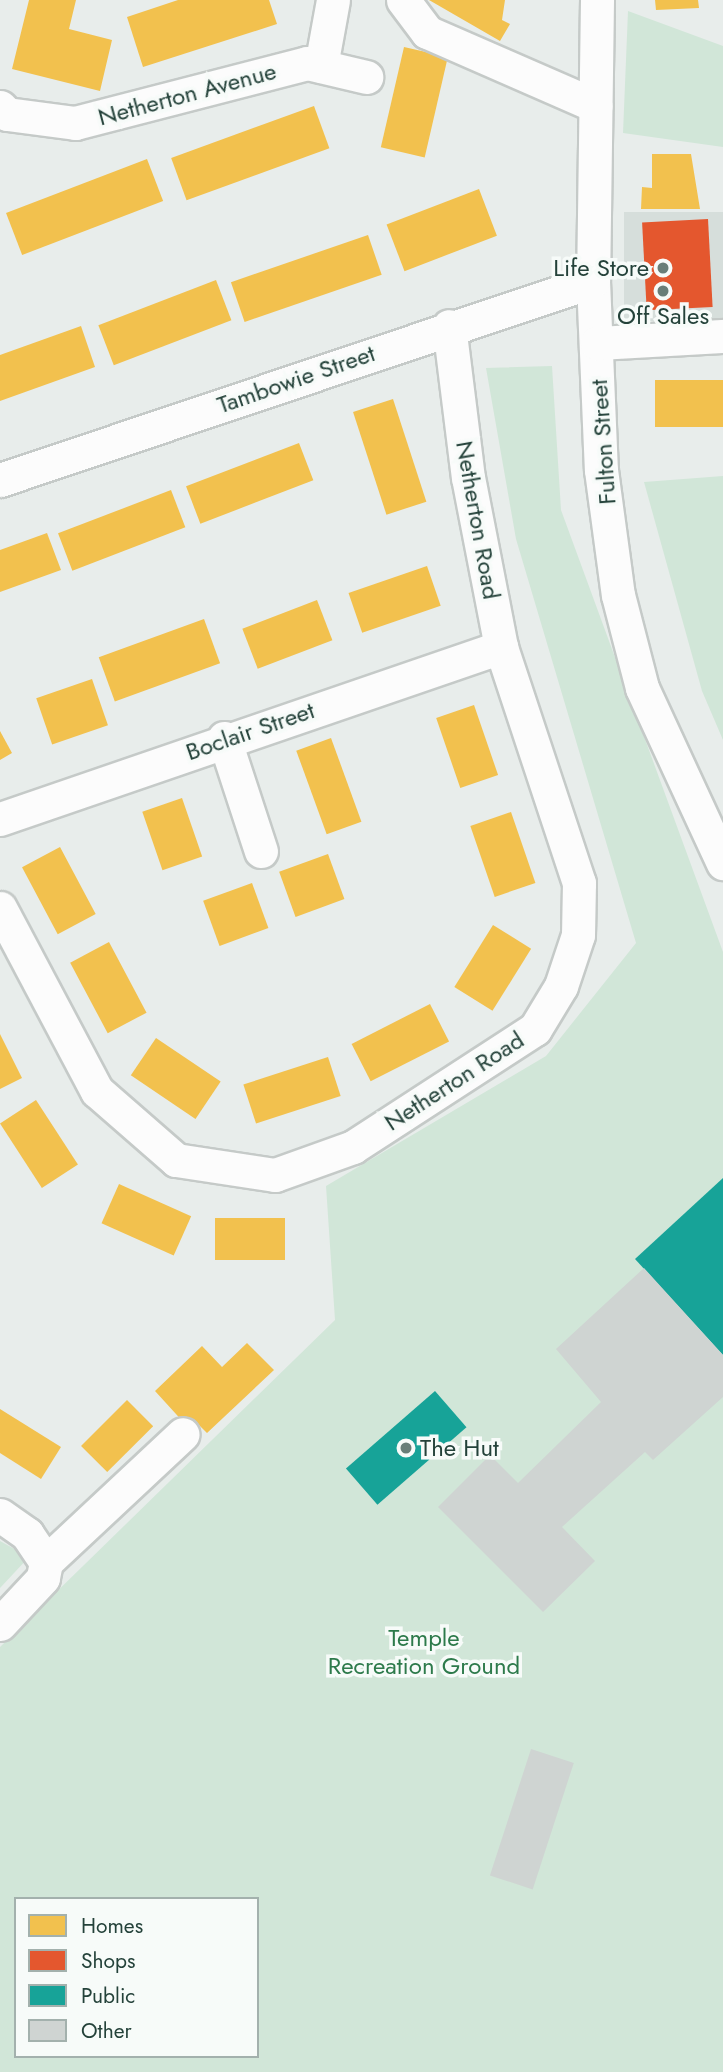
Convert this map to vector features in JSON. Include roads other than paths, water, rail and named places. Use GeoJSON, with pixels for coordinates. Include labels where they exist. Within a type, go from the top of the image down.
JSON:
{"type":"FeatureCollection","features":[{"type":"Feature","properties":{"kind":"street"},"geometry":{"type":"LineString","coordinates":[[321,66],[333,0]]}},
{"type":"Feature","properties":{"kind":"street"},"geometry":{"type":"LineString","coordinates":[[403,0],[427,32],[596,106]]}},
{"type":"Feature","properties":{"kind":"street","name":"Fulton Street"},"geometry":{"type":"LineString","coordinates":[[597,0],[593,281],[601,470],[618,595],[642,688],[723,863]]}},
{"type":"Feature","properties":{"kind":"street","name":"Netherton Avenue"},"geometry":{"type":"LineString","coordinates":[[2,113],[75,123],[306,63],[366,77]]}},
{"type":"Feature","properties":{"kind":"street","name":"Tambowie Street"},"geometry":{"type":"LineString","coordinates":[[0,481],[449,326],[593,281]]}},
{"type":"Feature","properties":{"kind":"street","name":"Netherton Road"},"geometry":{"type":"LineString","coordinates":[[0,908],[97,1091],[176,1160],[275,1175],[353,1147],[535,1029],[561,986],[578,935],[579,883],[501,647],[468,478],[449,326]]}},
{"type":"Feature","properties":{"kind":"street"},"geometry":{"type":"LineString","coordinates":[[597,343],[723,336]]}},
{"type":"Feature","properties":{"kind":"street","name":"Boclair Street"},"geometry":{"type":"LineString","coordinates":[[0,819],[224,738],[501,647]]}},
{"type":"Feature","properties":{"kind":"street"},"geometry":{"type":"LineString","coordinates":[[224,738],[261,851]]}},
{"type":"Feature","properties":{"kind":"street"},"geometry":{"type":"LineString","coordinates":[[0,1624],[43,1578],[46,1562],[183,1434]]}},
{"type":"Feature","properties":{"kind":"street"},"geometry":{"type":"LineString","coordinates":[[0,1515],[27,1534],[46,1562]]}},
{"type":"Feature","properties":{"kind":"place","name":"Life Store"},"geometry":{"type":"Point","coordinates":[663,268]}},
{"type":"Feature","properties":{"kind":"place","name":"Off Sales"},"geometry":{"type":"Point","coordinates":[663,291]}},
{"type":"Feature","properties":{"kind":"place","name":"The Hut"},"geometry":{"type":"Point","coordinates":[406,1448]}},
{"type":"Feature","properties":{"kind":"park label","name":"Temple Recreation Ground"},"geometry":{"type":"Point","coordinates":[424,1652]}}]}
